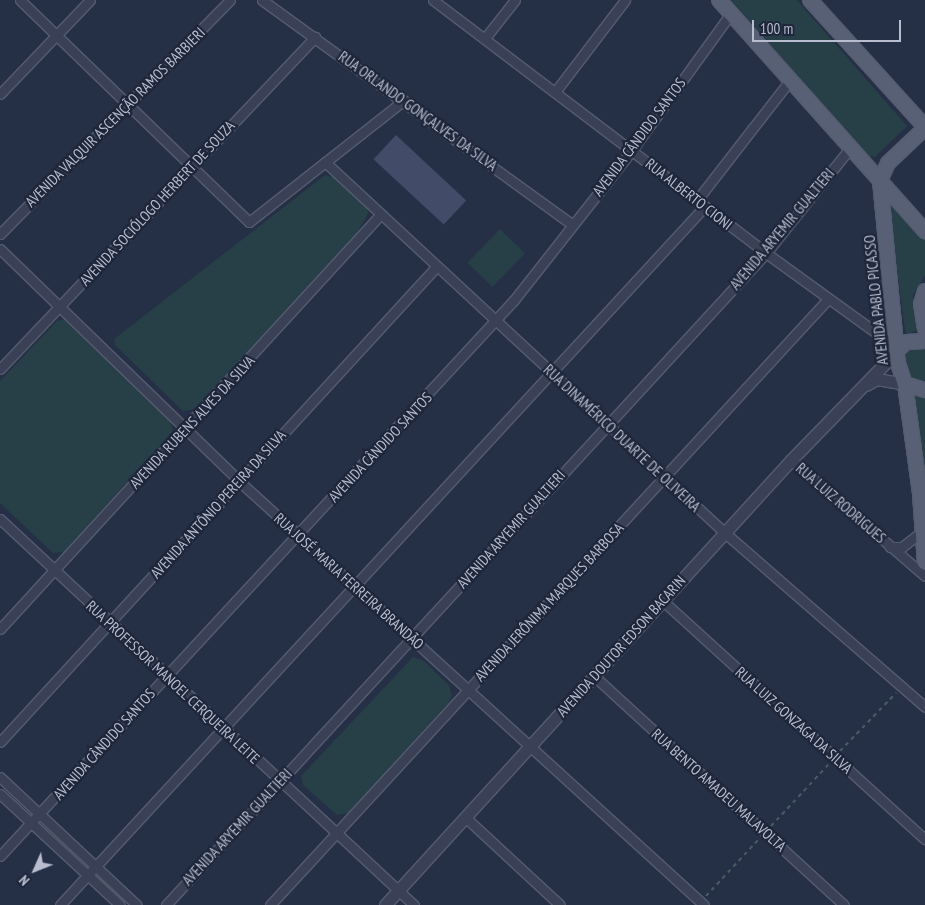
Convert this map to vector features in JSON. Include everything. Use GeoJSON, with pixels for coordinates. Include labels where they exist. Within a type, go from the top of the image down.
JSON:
{"type":"FeatureCollection","features":[{"type":"Feature","properties":{"kind":"main road"},"geometry":{"type":"LineString","coordinates":[[719,0],[925,231]]}},
{"type":"Feature","properties":{"kind":"main road"},"geometry":{"type":"LineString","coordinates":[[810,0],[925,128],[893,158],[880,181]]}},
{"type":"Feature","properties":{"kind":"main road","name":"AVENIDA PABLO PICASSO"},"geometry":{"type":"LineString","coordinates":[[880,181],[898,349],[905,384],[924,530],[925,563]]}},
{"type":"Feature","properties":{"kind":"main road"},"geometry":{"type":"LineString","coordinates":[[925,291],[921,304],[925,329]]}},
{"type":"Feature","properties":{"kind":"main road"},"geometry":{"type":"LineString","coordinates":[[898,349],[906,342],[925,341]]}},
{"type":"Feature","properties":{"kind":"main road"},"geometry":{"type":"LineString","coordinates":[[905,384],[925,390]]}},
{"type":"Feature","properties":{"kind":"street"},"geometry":{"type":"LineString","coordinates":[[20,0],[249,222],[404,100]]}},
{"type":"Feature","properties":{"kind":"street"},"geometry":{"type":"LineString","coordinates":[[0,94],[90,0]]}},
{"type":"Feature","properties":{"kind":"street","name":"AVENIDA VALQUIR ASCENÇÃO RAMOS BARBIERI"},"geometry":{"type":"LineString","coordinates":[[0,234],[230,0]]}},
{"type":"Feature","properties":{"kind":"street","name":"RUA ORLANDO GONÇALVES DA SILVA"},"geometry":{"type":"LineString","coordinates":[[262,0],[404,100],[572,224]]}},
{"type":"Feature","properties":{"kind":"street","name":"RUA ALBERTO CIONI"},"geometry":{"type":"LineString","coordinates":[[433,0],[766,253],[898,349]]}},
{"type":"Feature","properties":{"kind":"street"},"geometry":{"type":"LineString","coordinates":[[485,38],[515,0]]}},
{"type":"Feature","properties":{"kind":"street"},"geometry":{"type":"LineString","coordinates":[[555,92],[625,0]]}},
{"type":"Feature","properties":{"kind":"street","name":"AVENIDA CÂNDIDO SANTOS"},"geometry":{"type":"LineString","coordinates":[[0,856],[496,320],[632,150],[731,13]]}},
{"type":"Feature","properties":{"kind":"street","name":"AVENIDA SOCIÓLOGO HERBERT DE SOUZA"},"geometry":{"type":"LineString","coordinates":[[0,369],[315,37]]}},
{"type":"Feature","properties":{"kind":"street"},"geometry":{"type":"LineString","coordinates":[[60,905],[356,587],[701,203],[790,80]]}},
{"type":"Feature","properties":{"kind":"street","name":"AVENIDA ARYEMIR GUALTIERI"},"geometry":{"type":"LineString","coordinates":[[166,905],[766,253],[850,148]]}},
{"type":"Feature","properties":{"kind":"street","name":"RUA DINAMÉRICO DUARTE DE OLIVEIRA"},"geometry":{"type":"LineString","coordinates":[[325,162],[725,532],[925,707]]}},
{"type":"Feature","properties":{"kind":"street","name":"AVENIDA RUBENS ALVES DA SILVA"},"geometry":{"type":"LineString","coordinates":[[0,629],[381,214]]}},
{"type":"Feature","properties":{"kind":"street","name":"RUA JOSÉ MARIA FERREIRA BRANDÃO"},"geometry":{"type":"LineString","coordinates":[[0,249],[60,305],[239,481],[703,903]]}},
{"type":"Feature","properties":{"kind":"street","name":"AVENIDA ANTÔNIO PEREIRA DA SILVA"},"geometry":{"type":"LineString","coordinates":[[0,742],[437,266]]}},
{"type":"Feature","properties":{"kind":"street","name":"AVENIDA JERÔNIMA MARQUES BARBOSA"},"geometry":{"type":"LineString","coordinates":[[270,905],[828,299]]}},
{"type":"Feature","properties":{"kind":"street","name":"AVENIDA DOUTOR EDSON BACARIN"},"geometry":{"type":"LineString","coordinates":[[385,905],[725,532],[898,349]]}},
{"type":"Feature","properties":{"kind":"street","name":"AVENIDA DOUTOR EDSON BACARIN"},"geometry":{"type":"LineString","coordinates":[[860,388],[877,379],[905,384]]}},
{"type":"Feature","properties":{"kind":"street","name":"RUA LUIZ RODRIGUES"},"geometry":{"type":"LineString","coordinates":[[792,460],[925,576]]}},
{"type":"Feature","properties":{"kind":"street","name":"RUA PROFESSOR MANOEL CERQUEIRA LEITE"},"geometry":{"type":"LineString","coordinates":[[0,519],[109,623],[414,905]]}},
{"type":"Feature","properties":{"kind":"street","name":"RUA LUIZ RODRIGUES"},"geometry":{"type":"LineString","coordinates":[[890,547],[902,546],[924,530]]}},
{"type":"Feature","properties":{"kind":"street","name":"RUA LUIZ GONZAGA DA SILVA"},"geometry":{"type":"LineString","coordinates":[[663,601],[925,839]]}},
{"type":"Feature","properties":{"kind":"street","name":"RUA BENTO AMADEU MALAVOLTA"},"geometry":{"type":"LineString","coordinates":[[594,676],[844,905]]}},
{"type":"Feature","properties":{"kind":"street"},"geometry":{"type":"LineString","coordinates":[[0,777],[138,905]]}},
{"type":"Feature","properties":{"kind":"street"},"geometry":{"type":"LineString","coordinates":[[0,794],[120,905]]}},
{"type":"Feature","properties":{"kind":"street"},"geometry":{"type":"LineString","coordinates":[[465,817],[560,905]]}},
{"type":"Feature","properties":{"kind":"path"},"geometry":{"type":"LineString","coordinates":[[703,903],[765,832],[902,687]]}},
{"type":"Feature","properties":{"kind":"shaded area"},"geometry":{"type":"Polygon","coordinates":[[[731,0],[797,0],[907,126],[875,157],[868,156],[731,0]]]}},
{"type":"Feature","properties":{"kind":"shaded area"},"geometry":{"type":"Polygon","coordinates":[[[325,175],[336,178],[367,206],[368,214],[359,230],[196,409],[183,411],[115,345],[114,339],[325,175]]]}},
{"type":"Feature","properties":{"kind":"shaded area"},"geometry":{"type":"Polygon","coordinates":[[[893,202],[925,239],[925,276],[913,295],[918,330],[908,334],[905,331],[890,213],[889,203],[893,202]]]}},
{"type":"Feature","properties":{"kind":"shaded area"},"geometry":{"type":"Polygon","coordinates":[[[500,229],[525,253],[493,287],[467,263],[500,229]]]}},
{"type":"Feature","properties":{"kind":"shaded area"},"geometry":{"type":"Polygon","coordinates":[[[65,319],[170,420],[173,431],[64,552],[53,553],[0,503],[0,381],[57,321],[65,319]]]}},
{"type":"Feature","properties":{"kind":"shaded area"},"geometry":{"type":"Polygon","coordinates":[[[913,344],[925,347],[925,380],[919,383],[906,375],[903,359],[913,344]]]}},
{"type":"Feature","properties":{"kind":"shaded area"},"geometry":{"type":"Polygon","coordinates":[[[913,396],[925,396],[925,481],[922,461],[913,396]]]}},
{"type":"Feature","properties":{"kind":"shaded area"},"geometry":{"type":"Polygon","coordinates":[[[413,657],[424,661],[449,685],[452,696],[449,702],[349,813],[337,815],[303,785],[301,776],[413,657]]]}},
{"type":"Feature","properties":{"kind":"building"},"geometry":{"type":"Polygon","coordinates":[[[396,135],[466,200],[444,225],[373,159],[396,135]]]}}]}
